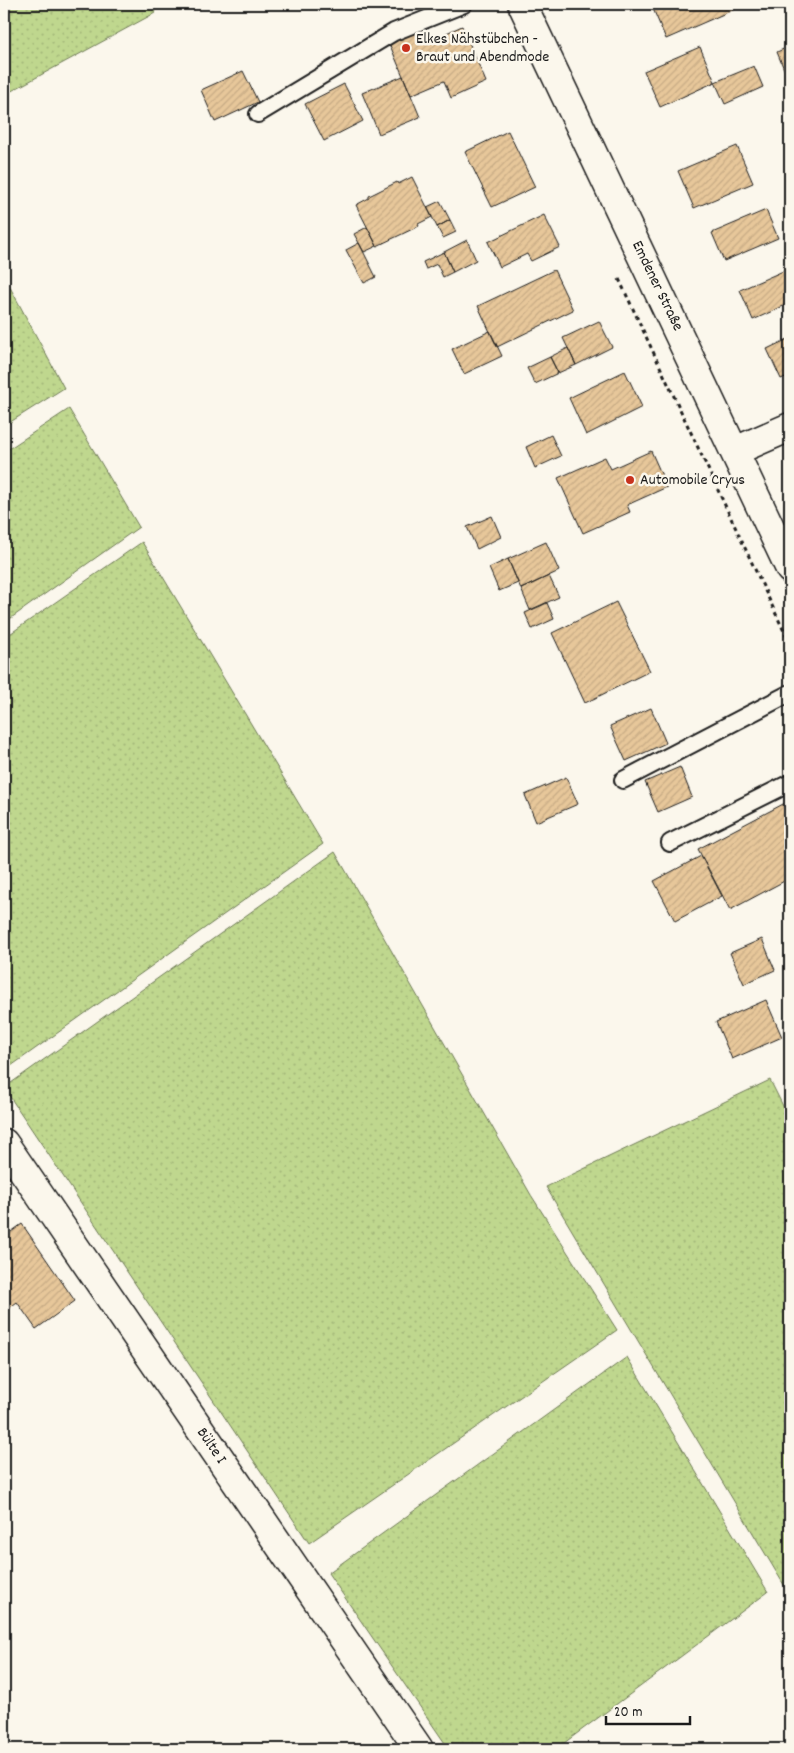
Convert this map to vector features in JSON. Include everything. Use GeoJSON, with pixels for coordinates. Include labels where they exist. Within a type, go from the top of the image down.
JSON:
{"type":"FeatureCollection","features":[{"type":"Feature","properties":{"kind":"street","name":"Emdener Straße"},"geometry":{"type":"LineString","coordinates":[[522,4],[790,569]]}},
{"type":"Feature","properties":{"kind":"street"},"geometry":{"type":"LineString","coordinates":[[735,450],[790,427]]}},
{"type":"Feature","properties":{"kind":"street","name":"Bülte I"},"geometry":{"type":"LineString","coordinates":[[4,1143],[419,1749]]}},
{"type":"Feature","properties":{"kind":"lane"},"geometry":{"type":"LineString","coordinates":[[258,114],[394,32],[464,4]]}},
{"type":"Feature","properties":{"kind":"lane"},"geometry":{"type":"LineString","coordinates":[[624,780],[790,693]]}},
{"type":"Feature","properties":{"kind":"lane"},"geometry":{"type":"LineString","coordinates":[[670,843],[790,783]]}},
{"type":"Feature","properties":{"kind":"green space"},"geometry":{"type":"Polygon","coordinates":[[[4,4],[153,4],[155,13],[4,95],[4,4]]]}},
{"type":"Feature","properties":{"kind":"green space"},"geometry":{"type":"Polygon","coordinates":[[[4,276],[64,388],[4,426],[4,276]]]}},
{"type":"Feature","properties":{"kind":"green space"},"geometry":{"type":"Polygon","coordinates":[[[69,409],[139,527],[4,623],[4,452],[69,409]]]}},
{"type":"Feature","properties":{"kind":"green space"},"geometry":{"type":"Polygon","coordinates":[[[142,542],[323,844],[4,1071],[4,638],[142,542]]]}},
{"type":"Feature","properties":{"kind":"green space"},"geometry":{"type":"Polygon","coordinates":[[[335,852],[531,1195],[617,1330],[309,1543],[4,1088],[335,852]]]}},
{"type":"Feature","properties":{"kind":"green space"},"geometry":{"type":"Polygon","coordinates":[[[770,1080],[790,1120],[790,1595],[546,1187],[770,1080]]]}},
{"type":"Feature","properties":{"kind":"green space"},"geometry":{"type":"Polygon","coordinates":[[[627,1357],[768,1592],[556,1749],[449,1749],[328,1573],[627,1357]]]}},
{"type":"Feature","properties":{"kind":"building"},"geometry":{"type":"Polygon","coordinates":[[[651,4],[733,4],[735,9],[666,39],[651,4]]]}},
{"type":"Feature","properties":{"kind":"building"},"geometry":{"type":"Polygon","coordinates":[[[462,26],[486,82],[451,98],[444,81],[411,95],[389,43],[416,31],[422,44],[462,26]]]}},
{"type":"Feature","properties":{"kind":"building"},"geometry":{"type":"Polygon","coordinates":[[[790,46],[790,79],[788,79],[777,52],[790,46]]]}},
{"type":"Feature","properties":{"kind":"building"},"geometry":{"type":"Polygon","coordinates":[[[700,47],[715,82],[660,107],[644,71],[700,47]]]}},
{"type":"Feature","properties":{"kind":"building"},"geometry":{"type":"Polygon","coordinates":[[[754,66],[763,87],[725,104],[715,82],[754,66]]]}},
{"type":"Feature","properties":{"kind":"building"},"geometry":{"type":"Polygon","coordinates":[[[243,71],[258,102],[215,122],[201,90],[243,71]]]}},
{"type":"Feature","properties":{"kind":"building"},"geometry":{"type":"Polygon","coordinates":[[[403,76],[420,117],[379,134],[362,93],[403,76]]]}},
{"type":"Feature","properties":{"kind":"building"},"geometry":{"type":"Polygon","coordinates":[[[344,84],[363,121],[324,141],[305,104],[344,84]]]}},
{"type":"Feature","properties":{"kind":"building"},"geometry":{"type":"Polygon","coordinates":[[[508,131],[535,187],[492,207],[465,152],[508,131]]]}},
{"type":"Feature","properties":{"kind":"building"},"geometry":{"type":"Polygon","coordinates":[[[737,146],[753,183],[694,208],[678,171],[737,146]]]}},
{"type":"Feature","properties":{"kind":"building"},"geometry":{"type":"Polygon","coordinates":[[[412,177],[432,217],[418,224],[419,226],[377,246],[356,205],[397,182],[398,184],[412,177]]]}},
{"type":"Feature","properties":{"kind":"building"},"geometry":{"type":"Polygon","coordinates":[[[440,201],[450,220],[437,227],[427,207],[440,201]]]}},
{"type":"Feature","properties":{"kind":"building"},"geometry":{"type":"Polygon","coordinates":[[[766,210],[778,238],[724,261],[712,233],[766,210]]]}},
{"type":"Feature","properties":{"kind":"building"},"geometry":{"type":"Polygon","coordinates":[[[544,215],[560,247],[531,261],[527,254],[500,267],[488,242],[544,215]]]}},
{"type":"Feature","properties":{"kind":"building"},"geometry":{"type":"Polygon","coordinates":[[[450,220],[456,232],[443,238],[437,227],[450,220]]]}},
{"type":"Feature","properties":{"kind":"building"},"geometry":{"type":"Polygon","coordinates":[[[367,227],[377,246],[364,252],[354,234],[367,227]]]}},
{"type":"Feature","properties":{"kind":"building"},"geometry":{"type":"Polygon","coordinates":[[[467,240],[476,260],[453,272],[444,252],[467,240]]]}},
{"type":"Feature","properties":{"kind":"building"},"geometry":{"type":"Polygon","coordinates":[[[359,243],[376,277],[364,283],[346,250],[359,243]]]}},
{"type":"Feature","properties":{"kind":"building"},"geometry":{"type":"Polygon","coordinates":[[[444,252],[453,272],[443,277],[437,264],[426,269],[423,262],[444,252]]]}},
{"type":"Feature","properties":{"kind":"building"},"geometry":{"type":"Polygon","coordinates":[[[790,268],[790,303],[753,320],[740,290],[790,268]]]}},
{"type":"Feature","properties":{"kind":"building"},"geometry":{"type":"Polygon","coordinates":[[[554,270],[573,310],[497,347],[478,306],[554,270]]]}},
{"type":"Feature","properties":{"kind":"building"},"geometry":{"type":"Polygon","coordinates":[[[599,321],[612,347],[576,365],[563,338],[599,321]]]}},
{"type":"Feature","properties":{"kind":"building"},"geometry":{"type":"Polygon","coordinates":[[[490,331],[502,356],[464,374],[452,349],[490,331]]]}},
{"type":"Feature","properties":{"kind":"building"},"geometry":{"type":"Polygon","coordinates":[[[790,338],[790,375],[781,379],[767,349],[790,338]]]}},
{"type":"Feature","properties":{"kind":"building"},"geometry":{"type":"Polygon","coordinates":[[[568,348],[576,365],[558,373],[550,357],[568,348]]]}},
{"type":"Feature","properties":{"kind":"building"},"geometry":{"type":"Polygon","coordinates":[[[550,357],[558,373],[535,384],[527,368],[550,357]]]}},
{"type":"Feature","properties":{"kind":"building"},"geometry":{"type":"Polygon","coordinates":[[[625,371],[642,407],[586,435],[569,398],[625,371]]]}},
{"type":"Feature","properties":{"kind":"building"},"geometry":{"type":"Polygon","coordinates":[[[551,435],[561,456],[535,468],[526,447],[551,435]]]}},
{"type":"Feature","properties":{"kind":"building"},"geometry":{"type":"Polygon","coordinates":[[[651,451],[667,487],[627,505],[630,512],[583,533],[558,478],[605,457],[611,469],[651,451]]]}},
{"type":"Feature","properties":{"kind":"building"},"geometry":{"type":"Polygon","coordinates":[[[492,516],[501,537],[477,549],[467,527],[492,516]]]}},
{"type":"Feature","properties":{"kind":"building"},"geometry":{"type":"Polygon","coordinates":[[[546,542],[559,571],[521,589],[508,559],[546,542]]]}},
{"type":"Feature","properties":{"kind":"building"},"geometry":{"type":"Polygon","coordinates":[[[508,559],[518,583],[499,591],[489,568],[508,559]]]}},
{"type":"Feature","properties":{"kind":"building"},"geometry":{"type":"Polygon","coordinates":[[[549,576],[559,597],[530,610],[521,589],[549,576]]]}},
{"type":"Feature","properties":{"kind":"building"},"geometry":{"type":"Polygon","coordinates":[[[616,602],[650,671],[585,703],[552,633],[616,602]]]}},
{"type":"Feature","properties":{"kind":"building"},"geometry":{"type":"Polygon","coordinates":[[[547,603],[554,619],[532,629],[525,613],[547,603]]]}},
{"type":"Feature","properties":{"kind":"building"},"geometry":{"type":"Polygon","coordinates":[[[651,708],[666,743],[626,761],[610,726],[651,708]]]}},
{"type":"Feature","properties":{"kind":"building"},"geometry":{"type":"Polygon","coordinates":[[[680,767],[692,797],[658,812],[645,782],[680,767]]]}},
{"type":"Feature","properties":{"kind":"building"},"geometry":{"type":"Polygon","coordinates":[[[566,777],[578,804],[536,822],[525,795],[566,777]]]}},
{"type":"Feature","properties":{"kind":"building"},"geometry":{"type":"Polygon","coordinates":[[[787,802],[790,808],[790,878],[730,910],[698,849],[787,802]]]}},
{"type":"Feature","properties":{"kind":"building"},"geometry":{"type":"Polygon","coordinates":[[[701,856],[722,896],[675,921],[654,881],[701,856]]]}},
{"type":"Feature","properties":{"kind":"building"},"geometry":{"type":"Polygon","coordinates":[[[762,939],[775,970],[744,984],[730,953],[762,939]]]}},
{"type":"Feature","properties":{"kind":"building"},"geometry":{"type":"Polygon","coordinates":[[[766,1000],[782,1037],[732,1059],[716,1022],[766,1000]]]}},
{"type":"Feature","properties":{"kind":"building"},"geometry":{"type":"Polygon","coordinates":[[[22,1224],[75,1301],[36,1329],[17,1302],[4,1312],[4,1237],[22,1224]]]}},
{"type":"Feature","properties":{"kind":"place","name":"Elkes Nähstübchen - Braut und Abendmode"},"geometry":{"type":"Point","coordinates":[406,48]}},
{"type":"Feature","properties":{"kind":"place","name":"Automobile Cryus"},"geometry":{"type":"Point","coordinates":[630,480]}}]}
